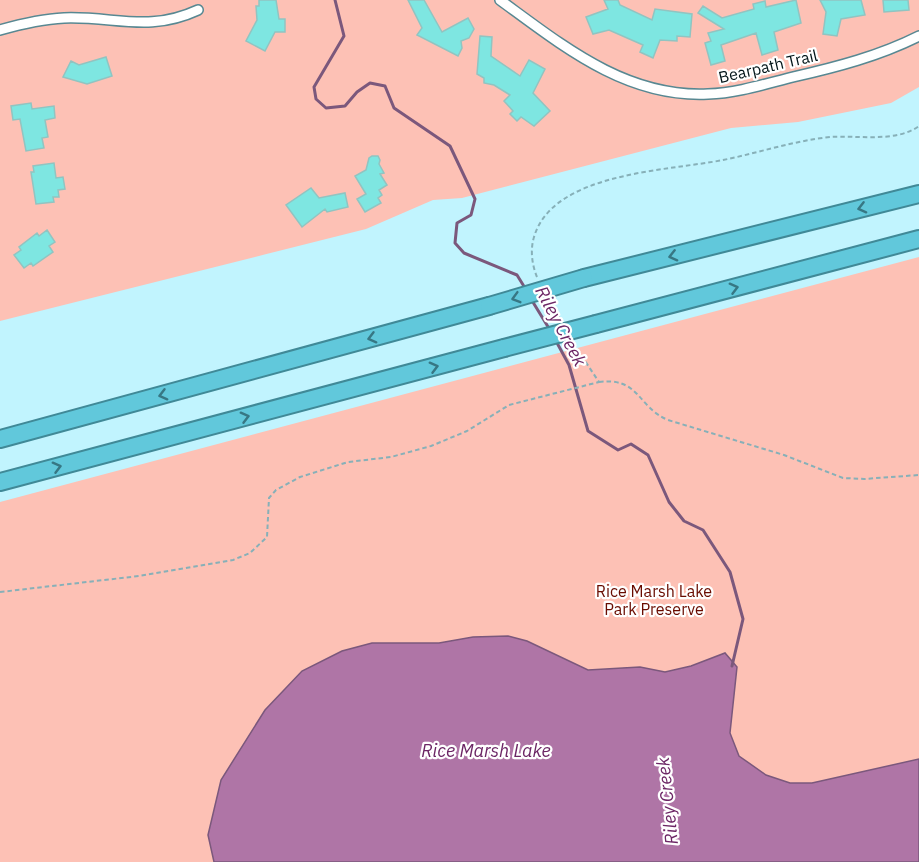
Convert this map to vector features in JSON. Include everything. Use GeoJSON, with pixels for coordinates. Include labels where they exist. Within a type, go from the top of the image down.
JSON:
{"type":"FeatureCollection","features":[{"type":"Feature","properties":{"kind":"highway"},"geometry":{"type":"LineString","coordinates":[[0,439],[584,278],[919,194]]}},
{"type":"Feature","properties":{"kind":"highway"},"geometry":{"type":"LineString","coordinates":[[0,482],[919,239]]}},
{"type":"Feature","properties":{"kind":"street","name":"Bearpath Trail"},"geometry":{"type":"LineString","coordinates":[[500,0],[596,67],[626,81],[680,94],[734,92],[870,58],[919,36]]}},
{"type":"Feature","properties":{"kind":"street"},"geometry":{"type":"LineString","coordinates":[[0,30],[39,20],[65,18],[161,23],[198,10]]}},
{"type":"Feature","properties":{"kind":"path"},"geometry":{"type":"LineString","coordinates":[[540,282],[532,253],[536,229],[553,206],[578,192],[628,175],[721,160],[827,138],[899,134],[919,126]]}},
{"type":"Feature","properties":{"kind":"path"},"geometry":{"type":"LineString","coordinates":[[549,299],[565,327]]}},
{"type":"Feature","properties":{"kind":"path"},"geometry":{"type":"LineString","coordinates":[[571,338],[598,382]]}},
{"type":"Feature","properties":{"kind":"path"},"geometry":{"type":"LineString","coordinates":[[0,592],[139,576],[233,560],[250,553],[267,537],[269,498],[276,490],[300,477],[348,462],[391,457],[431,446],[467,430],[509,405],[598,382],[623,382],[638,392],[660,417],[784,455],[836,476],[864,479],[919,475]]}},
{"type":"Feature","properties":{"kind":"green space"},"geometry":{"type":"Polygon","coordinates":[[[0,0],[919,0],[919,87],[891,103],[798,122],[731,128],[462,198],[433,200],[366,229],[0,321],[0,0]]]}},
{"type":"Feature","properties":{"kind":"green space","name":"Rice Marsh Lake Park Preserve"},"geometry":{"type":"Polygon","coordinates":[[[919,257],[919,862],[0,862],[0,502],[919,257]]]}},
{"type":"Feature","properties":{"kind":"water","name":"Rice Marsh Lake"},"geometry":{"type":"Polygon","coordinates":[[[508,636],[527,641],[588,670],[640,667],[665,672],[691,666],[725,653],[737,667],[730,733],[739,756],[766,775],[790,783],[812,783],[919,759],[919,862],[214,862],[208,835],[221,780],[265,710],[302,671],[342,651],[372,643],[439,643],[473,637],[508,636]]]}},
{"type":"Feature","properties":{"kind":"building"},"geometry":{"type":"Polygon","coordinates":[[[259,0],[276,0],[279,19],[285,19],[285,32],[275,32],[265,51],[246,41],[257,20],[256,6],[259,6],[259,0]]]}},
{"type":"Feature","properties":{"kind":"building"},"geometry":{"type":"Polygon","coordinates":[[[408,0],[424,0],[442,32],[468,18],[474,29],[469,38],[461,41],[462,48],[458,56],[417,35],[422,28],[408,0]]]}},
{"type":"Feature","properties":{"kind":"building"},"geometry":{"type":"Polygon","coordinates":[[[604,0],[618,0],[620,5],[652,20],[655,9],[692,14],[690,37],[677,36],[677,41],[660,40],[653,58],[640,52],[643,45],[609,30],[593,34],[586,17],[608,9],[604,0]]]}},
{"type":"Feature","properties":{"kind":"building"},"geometry":{"type":"Polygon","coordinates":[[[796,0],[801,23],[774,32],[778,50],[762,55],[756,33],[721,45],[725,61],[711,65],[705,43],[711,41],[708,33],[724,29],[698,13],[703,6],[722,18],[754,9],[753,4],[765,1],[766,7],[796,0]]]}},
{"type":"Feature","properties":{"kind":"building"},"geometry":{"type":"Polygon","coordinates":[[[820,0],[861,0],[865,15],[841,19],[837,36],[823,34],[826,12],[820,0]]]}},
{"type":"Feature","properties":{"kind":"building"},"geometry":{"type":"Polygon","coordinates":[[[883,0],[908,0],[909,10],[884,12],[883,0]]]}},
{"type":"Feature","properties":{"kind":"building"},"geometry":{"type":"Polygon","coordinates":[[[480,36],[492,37],[491,56],[520,76],[529,60],[545,69],[533,93],[550,111],[534,126],[521,117],[517,121],[510,114],[513,111],[504,101],[510,95],[494,85],[484,83],[484,78],[477,74],[480,36]]]}},
{"type":"Feature","properties":{"kind":"building"},"geometry":{"type":"Polygon","coordinates":[[[106,57],[112,76],[87,84],[63,77],[71,61],[79,65],[106,57]]]}},
{"type":"Feature","properties":{"kind":"building"},"geometry":{"type":"Polygon","coordinates":[[[31,103],[32,109],[54,106],[55,118],[45,120],[48,137],[42,138],[44,148],[26,151],[20,119],[13,120],[11,106],[31,103]]]}},
{"type":"Feature","properties":{"kind":"building"},"geometry":{"type":"Polygon","coordinates":[[[378,156],[384,173],[380,174],[387,185],[379,190],[382,195],[378,198],[381,203],[365,212],[357,199],[366,194],[355,176],[366,170],[369,158],[378,156]]]}},
{"type":"Feature","properties":{"kind":"building"},"geometry":{"type":"Polygon","coordinates":[[[54,163],[56,178],[63,177],[65,189],[58,190],[59,197],[53,197],[54,202],[36,204],[31,172],[34,172],[33,166],[54,163]]]}},
{"type":"Feature","properties":{"kind":"building"},"geometry":{"type":"Polygon","coordinates":[[[311,188],[319,198],[345,193],[348,207],[327,212],[325,209],[302,227],[286,205],[311,188]]]}},
{"type":"Feature","properties":{"kind":"building"},"geometry":{"type":"Polygon","coordinates":[[[47,230],[55,242],[49,246],[53,252],[33,266],[31,263],[24,268],[14,255],[21,250],[19,247],[37,233],[39,236],[47,230]]]}},
{"type":"Feature","properties":{"kind":"waterway","name":"Riley Creek"},"geometry":{"type":"LineString","coordinates":[[335,0],[344,36],[314,87],[316,99],[326,108],[345,106],[357,92],[370,83],[385,86],[394,108],[450,146],[475,199],[471,215],[457,223],[455,243],[464,253],[517,275],[525,288]]}},
{"type":"Feature","properties":{"kind":"waterway","name":"Riley Creek"},"geometry":{"type":"LineString","coordinates":[[531,299],[550,330]]}},
{"type":"Feature","properties":{"kind":"waterway","name":"Riley Creek"},"geometry":{"type":"LineString","coordinates":[[556,341],[569,365],[588,431],[618,450],[631,444],[648,455],[669,502],[684,521],[703,530],[730,572],[743,619],[732,666]]}}]}
